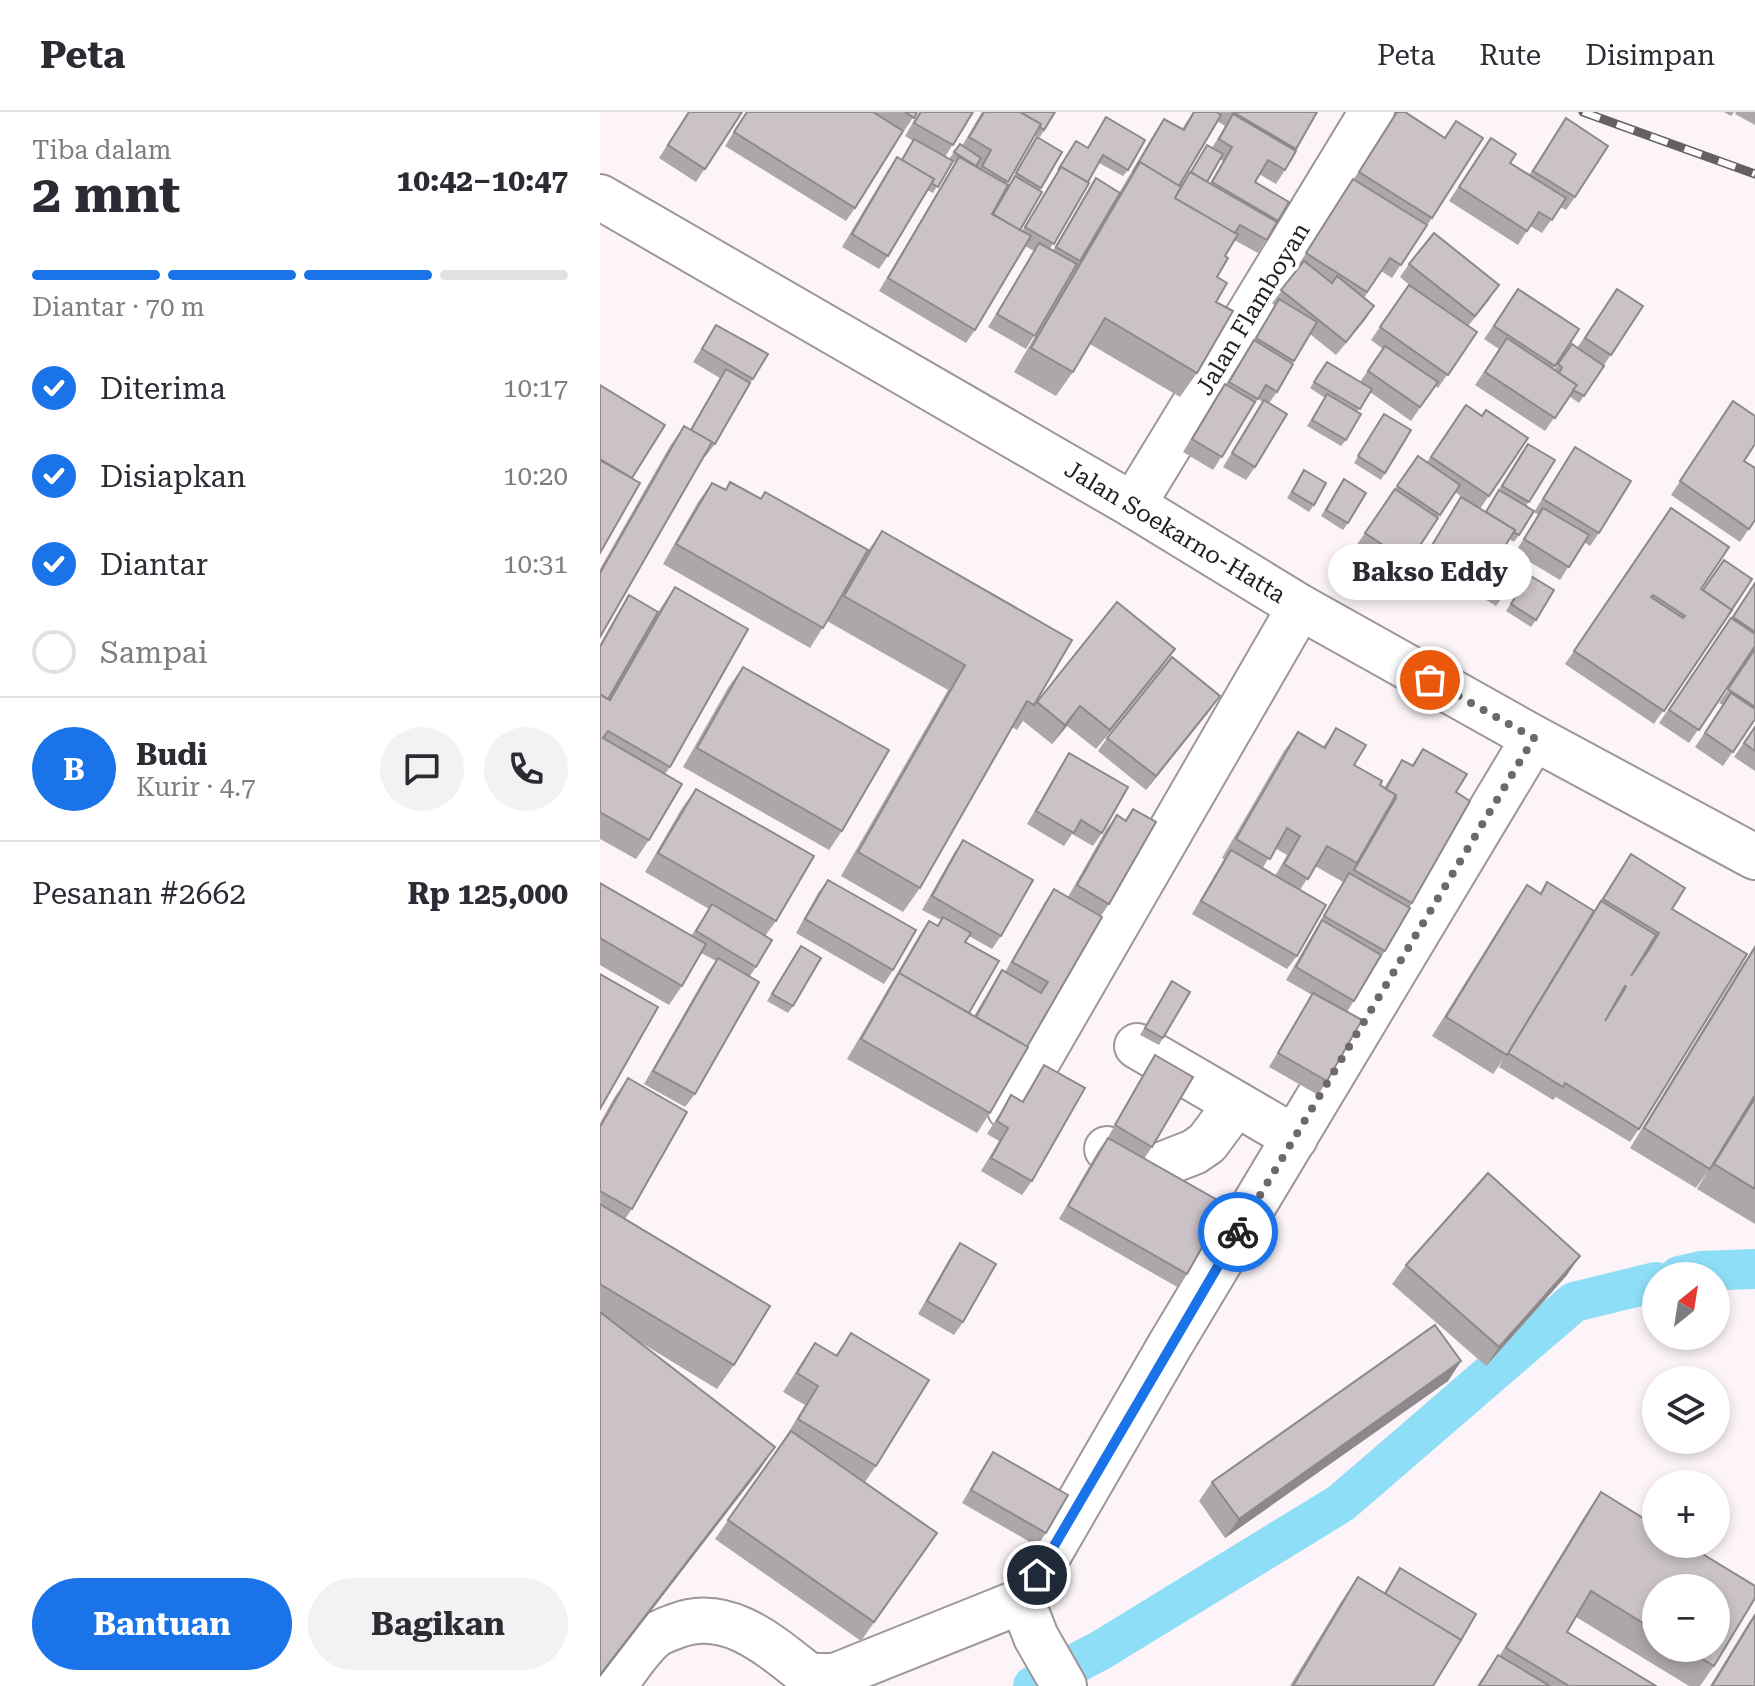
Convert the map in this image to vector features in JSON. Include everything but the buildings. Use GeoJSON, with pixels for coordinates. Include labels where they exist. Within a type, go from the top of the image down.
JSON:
{"type":"FeatureCollection","features":[{"type":"Feature","properties":{"kind":"main road","name":"Jalan Flamboyan"},"geometry":{"type":"LineString","coordinates":[[1133,505],[1372,112]]}},
{"type":"Feature","properties":{"kind":"main road","name":"Jalan Soekarno-Hatta"},"geometry":{"type":"LineString","coordinates":[[600,197],[1133,505],[1300,607],[1534,738],[1750,846]]}},
{"type":"Feature","properties":{"kind":"main road"},"geometry":{"type":"LineString","coordinates":[[1010,1109],[1300,607]]}},
{"type":"Feature","properties":{"kind":"main road"},"geometry":{"type":"LineString","coordinates":[[614,1686],[655,1635],[688,1622],[714,1622],[741,1628],[765,1641],[808,1681],[835,1676],[1029,1619],[1170,1345],[1534,738]]}},
{"type":"Feature","properties":{"kind":"main road"},"geometry":{"type":"LineString","coordinates":[[1137,1046],[1295,1138]]}},
{"type":"Feature","properties":{"kind":"main road"},"geometry":{"type":"LineString","coordinates":[[1107,1149],[1153,1168],[1194,1152],[1207,1143],[1236,1104]]}},
{"type":"Feature","properties":{"kind":"main road"},"geometry":{"type":"LineString","coordinates":[[1029,1619],[1064,1686]]}},
{"type":"Feature","properties":{"kind":"waterway"},"geometry":{"type":"LineString","coordinates":[[1730,1270],[1755,1269]]}},
{"type":"Feature","properties":{"kind":"waterway"},"geometry":{"type":"LineString","coordinates":[[1033,1686],[1101,1650],[1341,1503],[1574,1302],[1642,1285]]}},
{"type":"Feature","properties":{"kind":"railway"},"geometry":{"type":"LineString","coordinates":[[1583,112],[1755,174]]}},
{"type":"Feature","properties":{"kind":"way so far"},"geometry":{"type":"LineString","coordinates":[[1238,1232],[1534,738],[1430,680]]}},
{"type":"Feature","properties":{"kind":"place","name":"Bakso Eddy"},"geometry":{"type":"Point","coordinates":[1430,680]}},
{"type":"Feature","properties":{"kind":"route"},"geometry":{"type":"LineString","coordinates":[[1037,1575],[1238,1232]]}}]}
